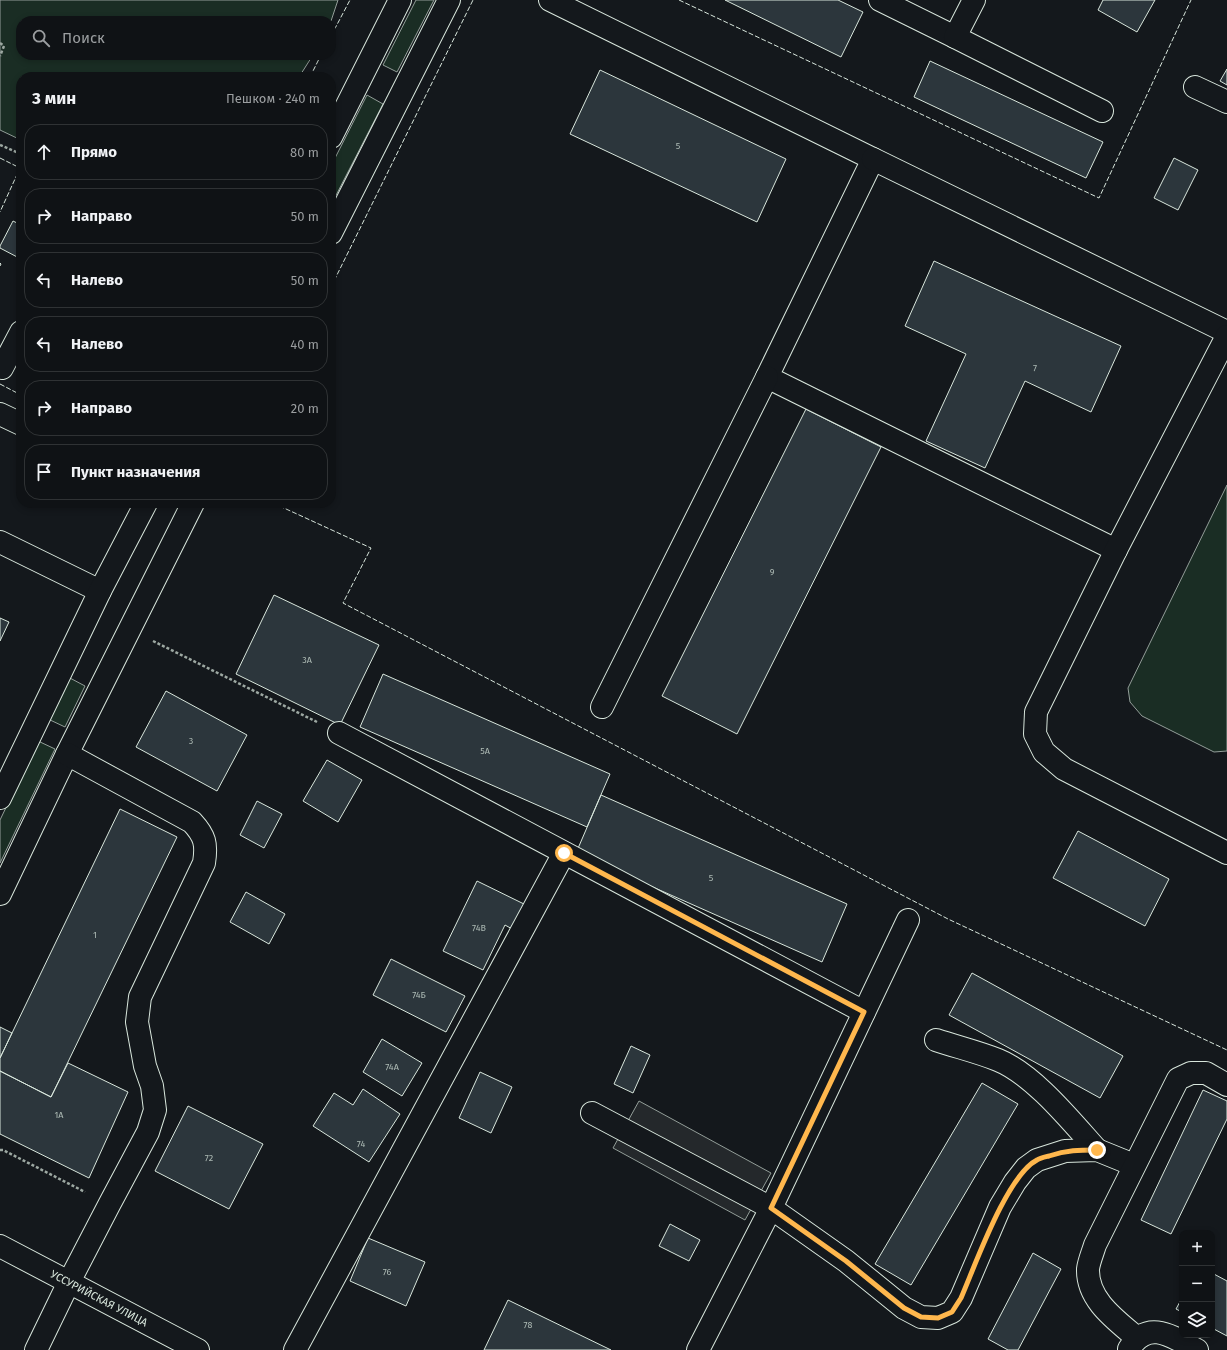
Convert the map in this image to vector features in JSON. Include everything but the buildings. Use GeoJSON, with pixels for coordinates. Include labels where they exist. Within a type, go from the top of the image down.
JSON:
{"type":"FeatureCollection","features":[{"type":"Feature","properties":{"kind":"street"},"geometry":{"type":"LineString","coordinates":[[336,127],[400,0]]}},
{"type":"Feature","properties":{"kind":"street"},"geometry":{"type":"LineString","coordinates":[[336,223],[449,0]]}},
{"type":"Feature","properties":{"kind":"street"},"geometry":{"type":"LineString","coordinates":[[550,0],[1227,332]]}},
{"type":"Feature","properties":{"kind":"street"},"geometry":{"type":"LineString","coordinates":[[880,0],[1102,111]]}},
{"type":"Feature","properties":{"kind":"street"},"geometry":{"type":"LineString","coordinates":[[956,37],[974,0]]}},
{"type":"Feature","properties":{"kind":"street"},"geometry":{"type":"LineString","coordinates":[[1196,86],[1227,102]]}},
{"type":"Feature","properties":{"kind":"street"},"geometry":{"type":"LineString","coordinates":[[602,706],[767,377],[873,159]]}},
{"type":"Feature","properties":{"kind":"street"},"geometry":{"type":"LineString","coordinates":[[1227,336],[1116,550],[1036,712],[1035,734],[1044,752],[1064,769],[1227,853]]}},
{"type":"Feature","properties":{"kind":"street"},"geometry":{"type":"LineString","coordinates":[[2,368],[16,341]]}},
{"type":"Feature","properties":{"kind":"street"},"geometry":{"type":"LineString","coordinates":[[767,377],[1116,550]]}},
{"type":"Feature","properties":{"kind":"street"},"geometry":{"type":"LineString","coordinates":[[0,414],[16,422]]}},
{"type":"Feature","properties":{"kind":"street"},"geometry":{"type":"LineString","coordinates":[[0,798],[100,591],[143,508]]}},
{"type":"Feature","properties":{"kind":"street"},"geometry":{"type":"LineString","coordinates":[[0,894],[67,754],[130,629],[186,508]]}},
{"type":"Feature","properties":{"kind":"street"},"geometry":{"type":"LineString","coordinates":[[0,542],[100,591]]}},
{"type":"Feature","properties":{"kind":"street"},"geometry":{"type":"LineString","coordinates":[[339,733],[864,1012]]}},
{"type":"Feature","properties":{"kind":"street"},"geometry":{"type":"LineString","coordinates":[[36,1350],[69,1282],[148,1132],[155,1110],[152,1086],[145,1066],[137,1022],[140,997],[204,863],[206,852],[205,841],[201,832],[192,822],[67,754]]}},
{"type":"Feature","properties":{"kind":"street"},"geometry":{"type":"LineString","coordinates":[[295,1350],[564,853]]}},
{"type":"Feature","properties":{"kind":"street"},"geometry":{"type":"LineString","coordinates":[[698,1350],[771,1208],[908,920]]}},
{"type":"Feature","properties":{"kind":"street"},"geometry":{"type":"LineString","coordinates":[[936,1040],[998,1060],[1015,1069],[1034,1083],[1097,1150],[1134,1166]]}},
{"type":"Feature","properties":{"kind":"street"},"geometry":{"type":"LineString","coordinates":[[1197,1350],[1178,1339],[1158,1332],[1146,1332],[1132,1344],[1091,1289],[1088,1269],[1095,1245],[1178,1079],[1191,1073],[1206,1073],[1227,1085]]}},
{"type":"Feature","properties":{"kind":"street"},"geometry":{"type":"LineString","coordinates":[[592,1113],[771,1208],[846,1261],[904,1308],[921,1317],[938,1318],[952,1312],[961,1298],[1000,1207],[1015,1182],[1026,1168],[1037,1160],[1065,1151],[1097,1150]]}},
{"type":"Feature","properties":{"kind":"street","name":"УССУРИЙСКАЯ УЛИЦА"},"geometry":{"type":"LineString","coordinates":[[0,1246],[198,1350]]}},
{"type":"Feature","properties":{"kind":"path"},"geometry":{"type":"LineString","coordinates":[[0,44],[4,46],[0,56]]}},
{"type":"Feature","properties":{"kind":"path"},"geometry":{"type":"LineString","coordinates":[[0,145],[16,152]]}},
{"type":"Feature","properties":{"kind":"path"},"geometry":{"type":"LineString","coordinates":[[130,629],[339,733]]}},
{"type":"Feature","properties":{"kind":"path"},"geometry":{"type":"LineString","coordinates":[[0,1150],[3,1150],[109,1205]]}},
{"type":"Feature","properties":{"kind":"green space"},"geometry":{"type":"Polygon","coordinates":[[[0,0],[338,0],[333,16],[16,16],[16,60],[310,60],[302,72],[16,72],[16,138],[0,130],[0,0]]]}},
{"type":"Feature","properties":{"kind":"green space"},"geometry":{"type":"Polygon","coordinates":[[[416,0],[434,0],[397,72],[383,65],[416,0]]]}},
{"type":"Feature","properties":{"kind":"green space"},"geometry":{"type":"Polygon","coordinates":[[[367,95],[383,104],[336,195],[336,156],[367,95]]]}},
{"type":"Feature","properties":{"kind":"green space"},"geometry":{"type":"Polygon","coordinates":[[[1227,485],[1227,751],[1214,752],[1142,716],[1130,702],[1128,688],[1227,485]]]}},
{"type":"Feature","properties":{"kind":"green space"},"geometry":{"type":"Polygon","coordinates":[[[68,677],[85,686],[65,727],[48,719],[68,677]]]}},
{"type":"Feature","properties":{"kind":"green space"},"geometry":{"type":"Polygon","coordinates":[[[38,741],[55,749],[0,863],[0,820],[38,741]]]}},
{"type":"Feature","properties":{"kind":"shaded area"},"geometry":{"type":"Polygon","coordinates":[[[639,1101],[771,1173],[745,1220],[613,1148],[639,1101]]]}},
{"type":"Feature","properties":{"kind":"fence"},"geometry":{"type":"LineString","coordinates":[[336,27],[350,0]]}},
{"type":"Feature","properties":{"kind":"fence"},"geometry":{"type":"LineString","coordinates":[[336,277],[473,0]]}},
{"type":"Feature","properties":{"kind":"fence"},"geometry":{"type":"LineString","coordinates":[[679,0],[1099,198],[1191,0]]}},
{"type":"Feature","properties":{"kind":"fence"},"geometry":{"type":"LineString","coordinates":[[312,72],[318,60]]}},
{"type":"Feature","properties":{"kind":"fence"},"geometry":{"type":"LineString","coordinates":[[0,158],[16,166]]}},
{"type":"Feature","properties":{"kind":"fence"},"geometry":{"type":"LineString","coordinates":[[0,212],[16,177]]}},
{"type":"Feature","properties":{"kind":"fence"},"geometry":{"type":"LineString","coordinates":[[0,384],[16,392]]}},
{"type":"Feature","properties":{"kind":"fence"},"geometry":{"type":"LineString","coordinates":[[284,508],[371,548],[343,603],[948,919],[1227,1050]]}},
{"type":"Feature","properties":{"kind":"route"},"geometry":{"type":"LineString","coordinates":[[564,853],[864,1012],[771,1208],[846,1261],[904,1308],[921,1317],[938,1318],[952,1312],[961,1298],[1000,1207],[1015,1182],[1026,1168],[1037,1160],[1065,1151],[1097,1150]]}}]}
